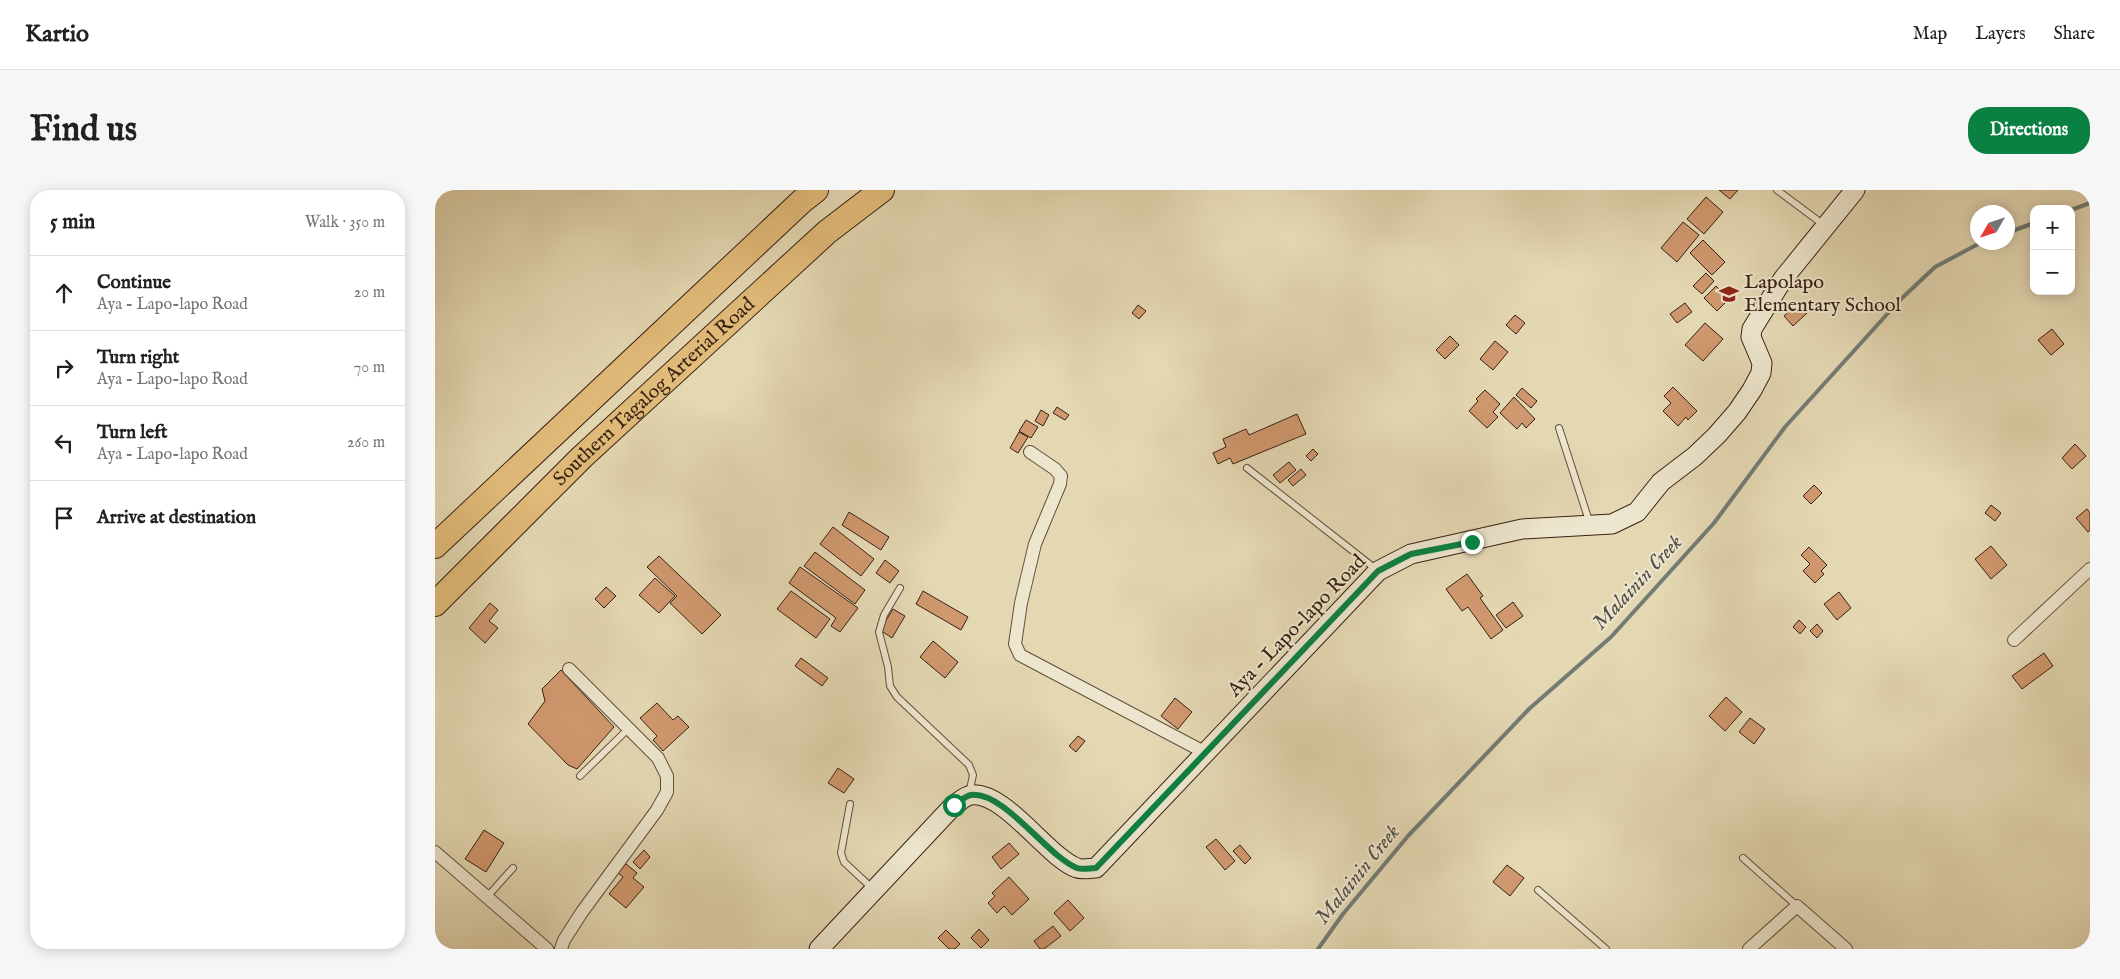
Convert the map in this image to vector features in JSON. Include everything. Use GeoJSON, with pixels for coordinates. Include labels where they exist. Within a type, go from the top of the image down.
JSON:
{"type":"FeatureCollection","features":[{"type":"Feature","properties":{"kind":"highway","name":"Southern Tagalog Arterial Road"},"geometry":{"type":"LineString","coordinates":[[435,546],[816,190]]}},
{"type":"Feature","properties":{"kind":"highway","name":"Southern Tagalog Arterial Road"},"geometry":{"type":"LineString","coordinates":[[435,604],[589,450],[827,232],[882,190]]}},
{"type":"Feature","properties":{"kind":"street","name":"Aya - Lapo-lapo Road"},"geometry":{"type":"LineString","coordinates":[[969,795],[984,796],[1027,826],[1063,860],[1079,869],[1096,868],[1378,571],[1411,554],[1523,529],[1612,524],[1637,512],[1661,482],[1695,456],[1737,412],[1752,390],[1761,372],[1762,363],[1751,337],[1751,329],[1783,279],[1827,227],[1855,190]]}},
{"type":"Feature","properties":{"kind":"street"},"geometry":{"type":"LineString","coordinates":[[1031,452],[1055,469],[1061,476],[1060,484],[1035,544],[1021,603],[1015,644],[1017,649],[1021,655],[1206,753]]}},
{"type":"Feature","properties":{"kind":"street"},"geometry":{"type":"LineString","coordinates":[[2014,640],[2090,569]]}},
{"type":"Feature","properties":{"kind":"street"},"geometry":{"type":"LineString","coordinates":[[561,949],[564,940],[582,912],[657,810],[667,792],[667,776],[658,758],[569,669]]}},
{"type":"Feature","properties":{"kind":"street"},"geometry":{"type":"LineString","coordinates":[[819,949],[954,805],[969,795]]}},
{"type":"Feature","properties":{"kind":"street"},"geometry":{"type":"LineString","coordinates":[[435,852],[547,949]]}},
{"type":"Feature","properties":{"kind":"street"},"geometry":{"type":"LineString","coordinates":[[1749,949],[1797,906],[1846,949]]}},
{"type":"Feature","properties":{"kind":"lane"},"geometry":{"type":"LineString","coordinates":[[1777,190],[1827,227]]}},
{"type":"Feature","properties":{"kind":"lane"},"geometry":{"type":"LineString","coordinates":[[1559,428],[1590,524]]}},
{"type":"Feature","properties":{"kind":"lane"},"geometry":{"type":"LineString","coordinates":[[1247,468],[1378,571]]}},
{"type":"Feature","properties":{"kind":"lane"},"geometry":{"type":"LineString","coordinates":[[900,588],[884,615],[879,632],[888,667],[890,686],[897,698],[969,765],[973,775],[969,795]]}},
{"type":"Feature","properties":{"kind":"lane"},"geometry":{"type":"LineString","coordinates":[[580,776],[628,729]]}},
{"type":"Feature","properties":{"kind":"lane"},"geometry":{"type":"LineString","coordinates":[[850,804],[841,853],[844,862],[874,890]]}},
{"type":"Feature","properties":{"kind":"lane"},"geometry":{"type":"LineString","coordinates":[[1743,858],[1797,906]]}},
{"type":"Feature","properties":{"kind":"lane"},"geometry":{"type":"LineString","coordinates":[[487,897],[513,868]]}},
{"type":"Feature","properties":{"kind":"lane"},"geometry":{"type":"LineString","coordinates":[[1538,890],[1606,949]]}},
{"type":"Feature","properties":{"kind":"building"},"geometry":{"type":"Polygon","coordinates":[[[1719,190],[1738,190],[1730,199],[1719,190]]]}},
{"type":"Feature","properties":{"kind":"building"},"geometry":{"type":"Polygon","coordinates":[[[1706,197],[1723,212],[1704,234],[1687,219],[1706,197]]]}},
{"type":"Feature","properties":{"kind":"building"},"geometry":{"type":"Polygon","coordinates":[[[1683,222],[1699,235],[1677,262],[1661,248],[1683,222]]]}},
{"type":"Feature","properties":{"kind":"building"},"geometry":{"type":"Polygon","coordinates":[[[1703,240],[1725,262],[1712,275],[1690,253],[1703,240]]]}},
{"type":"Feature","properties":{"kind":"building"},"geometry":{"type":"Polygon","coordinates":[[[1706,273],[1714,281],[1702,294],[1693,286],[1706,273]]]}},
{"type":"Feature","properties":{"kind":"building"},"geometry":{"type":"Polygon","coordinates":[[[1716,286],[1729,299],[1717,311],[1704,298],[1716,286]]]}},
{"type":"Feature","properties":{"kind":"building"},"geometry":{"type":"Polygon","coordinates":[[[1685,303],[1692,312],[1677,323],[1670,314],[1685,303]]]}},
{"type":"Feature","properties":{"kind":"building"},"geometry":{"type":"Polygon","coordinates":[[[1799,303],[1807,313],[1793,326],[1784,316],[1799,303]]]}},
{"type":"Feature","properties":{"kind":"building"},"geometry":{"type":"Polygon","coordinates":[[[1138,305],[1146,311],[1139,319],[1132,313],[1138,305]]]}},
{"type":"Feature","properties":{"kind":"building"},"geometry":{"type":"Polygon","coordinates":[[[1515,315],[1525,323],[1516,334],[1506,325],[1515,315]]]}},
{"type":"Feature","properties":{"kind":"building"},"geometry":{"type":"Polygon","coordinates":[[[1705,323],[1723,339],[1703,361],[1685,345],[1705,323]]]}},
{"type":"Feature","properties":{"kind":"building"},"geometry":{"type":"Polygon","coordinates":[[[2052,329],[2064,344],[2051,355],[2038,340],[2052,329]]]}},
{"type":"Feature","properties":{"kind":"building"},"geometry":{"type":"Polygon","coordinates":[[[1450,336],[1459,345],[1445,359],[1436,350],[1450,336]]]}},
{"type":"Feature","properties":{"kind":"building"},"geometry":{"type":"Polygon","coordinates":[[[1495,341],[1508,352],[1493,370],[1480,359],[1495,341]]]}},
{"type":"Feature","properties":{"kind":"building"},"geometry":{"type":"Polygon","coordinates":[[[1673,387],[1697,411],[1688,420],[1686,417],[1678,426],[1663,411],[1671,403],[1664,396],[1673,387]]]}},
{"type":"Feature","properties":{"kind":"building"},"geometry":{"type":"Polygon","coordinates":[[[1522,388],[1537,401],[1531,408],[1516,395],[1522,388]]]}},
{"type":"Feature","properties":{"kind":"building"},"geometry":{"type":"Polygon","coordinates":[[[1485,390],[1500,404],[1493,412],[1498,417],[1487,428],[1469,411],[1478,401],[1476,399],[1485,390]]]}},
{"type":"Feature","properties":{"kind":"building"},"geometry":{"type":"Polygon","coordinates":[[[1514,397],[1535,419],[1526,428],[1522,423],[1517,429],[1500,413],[1514,397]]]}},
{"type":"Feature","properties":{"kind":"building"},"geometry":{"type":"Polygon","coordinates":[[[1057,407],[1069,415],[1065,420],[1053,413],[1057,407]]]}},
{"type":"Feature","properties":{"kind":"building"},"geometry":{"type":"Polygon","coordinates":[[[1041,410],[1049,415],[1043,426],[1035,421],[1041,410]]]}},
{"type":"Feature","properties":{"kind":"building"},"geometry":{"type":"Polygon","coordinates":[[[1297,414],[1306,434],[1233,464],[1230,458],[1218,464],[1213,453],[1226,447],[1223,439],[1246,429],[1249,435],[1297,414]]]}},
{"type":"Feature","properties":{"kind":"building"},"geometry":{"type":"Polygon","coordinates":[[[1026,420],[1038,427],[1031,438],[1019,431],[1026,420]]]}},
{"type":"Feature","properties":{"kind":"building"},"geometry":{"type":"Polygon","coordinates":[[[1019,432],[1028,437],[1018,453],[1010,448],[1019,432]]]}},
{"type":"Feature","properties":{"kind":"building"},"geometry":{"type":"Polygon","coordinates":[[[2075,444],[2086,456],[2072,469],[2062,458],[2075,444]]]}},
{"type":"Feature","properties":{"kind":"building"},"geometry":{"type":"Polygon","coordinates":[[[1313,449],[1318,454],[1311,461],[1306,456],[1313,449]]]}},
{"type":"Feature","properties":{"kind":"building"},"geometry":{"type":"Polygon","coordinates":[[[1289,462],[1296,470],[1280,483],[1273,475],[1289,462]]]}},
{"type":"Feature","properties":{"kind":"building"},"geometry":{"type":"Polygon","coordinates":[[[1301,469],[1306,475],[1293,486],[1288,480],[1301,469]]]}},
{"type":"Feature","properties":{"kind":"building"},"geometry":{"type":"Polygon","coordinates":[[[1814,485],[1822,493],[1811,504],[1803,496],[1814,485]]]}},
{"type":"Feature","properties":{"kind":"building"},"geometry":{"type":"Polygon","coordinates":[[[1991,505],[2001,513],[1995,521],[1985,513],[1991,505]]]}},
{"type":"Feature","properties":{"kind":"building"},"geometry":{"type":"Polygon","coordinates":[[[2087,509],[2090,513],[2090,530],[2088,532],[2076,518],[2087,509]]]}},
{"type":"Feature","properties":{"kind":"building"},"geometry":{"type":"Polygon","coordinates":[[[849,512],[889,537],[881,550],[842,525],[849,512]]]}},
{"type":"Feature","properties":{"kind":"building"},"geometry":{"type":"Polygon","coordinates":[[[833,527],[874,559],[861,576],[820,544],[833,527]]]}},
{"type":"Feature","properties":{"kind":"building"},"geometry":{"type":"Polygon","coordinates":[[[1991,546],[2007,565],[1991,579],[1975,559],[1991,546]]]}},
{"type":"Feature","properties":{"kind":"building"},"geometry":{"type":"Polygon","coordinates":[[[1809,547],[1827,565],[1821,571],[1824,574],[1815,583],[1803,571],[1810,564],[1801,555],[1809,547]]]}},
{"type":"Feature","properties":{"kind":"building"},"geometry":{"type":"Polygon","coordinates":[[[815,552],[865,590],[855,604],[804,566],[815,552]]]}},
{"type":"Feature","properties":{"kind":"building"},"geometry":{"type":"Polygon","coordinates":[[[659,556],[721,615],[702,634],[670,603],[677,596],[647,567],[659,556]]]}},
{"type":"Feature","properties":{"kind":"building"},"geometry":{"type":"Polygon","coordinates":[[[885,560],[899,571],[890,583],[876,573],[885,560]]]}},
{"type":"Feature","properties":{"kind":"building"},"geometry":{"type":"Polygon","coordinates":[[[800,567],[858,608],[840,632],[831,626],[836,618],[789,583],[800,567]]]}},
{"type":"Feature","properties":{"kind":"building"},"geometry":{"type":"Polygon","coordinates":[[[1467,574],[1483,596],[1480,598],[1503,630],[1491,639],[1468,607],[1462,611],[1446,589],[1467,574]]]}},
{"type":"Feature","properties":{"kind":"building"},"geometry":{"type":"Polygon","coordinates":[[[655,578],[675,596],[659,613],[639,595],[655,578]]]}},
{"type":"Feature","properties":{"kind":"building"},"geometry":{"type":"Polygon","coordinates":[[[606,587],[616,596],[604,608],[595,599],[606,587]]]}},
{"type":"Feature","properties":{"kind":"building"},"geometry":{"type":"Polygon","coordinates":[[[791,591],[830,619],[816,638],[777,609],[791,591]]]}},
{"type":"Feature","properties":{"kind":"building"},"geometry":{"type":"Polygon","coordinates":[[[923,591],[968,617],[961,630],[916,604],[923,591]]]}},
{"type":"Feature","properties":{"kind":"building"},"geometry":{"type":"Polygon","coordinates":[[[1839,592],[1851,608],[1837,620],[1824,604],[1839,592]]]}},
{"type":"Feature","properties":{"kind":"building"},"geometry":{"type":"Polygon","coordinates":[[[1513,602],[1523,616],[1506,628],[1496,615],[1513,602]]]}},
{"type":"Feature","properties":{"kind":"building"},"geometry":{"type":"Polygon","coordinates":[[[490,603],[498,610],[489,621],[498,628],[485,643],[469,628],[490,603]]]}},
{"type":"Feature","properties":{"kind":"building"},"geometry":{"type":"Polygon","coordinates":[[[893,609],[905,616],[892,638],[880,630],[893,609]]]}},
{"type":"Feature","properties":{"kind":"building"},"geometry":{"type":"Polygon","coordinates":[[[1799,620],[1806,627],[1800,634],[1793,627],[1799,620]]]}},
{"type":"Feature","properties":{"kind":"building"},"geometry":{"type":"Polygon","coordinates":[[[1817,624],[1823,631],[1817,638],[1810,631],[1817,624]]]}},
{"type":"Feature","properties":{"kind":"building"},"geometry":{"type":"Polygon","coordinates":[[[933,641],[958,662],[945,678],[920,657],[933,641]]]}},
{"type":"Feature","properties":{"kind":"building"},"geometry":{"type":"Polygon","coordinates":[[[2044,653],[2053,666],[2022,689],[2012,676],[2044,653]]]}},
{"type":"Feature","properties":{"kind":"building"},"geometry":{"type":"Polygon","coordinates":[[[801,658],[828,678],[822,686],[795,666],[801,658]]]}},
{"type":"Feature","properties":{"kind":"building"},"geometry":{"type":"Polygon","coordinates":[[[561,670],[614,727],[577,769],[568,765],[528,724],[545,701],[542,689],[561,670]]]}},
{"type":"Feature","properties":{"kind":"building"},"geometry":{"type":"Polygon","coordinates":[[[1726,697],[1742,712],[1725,731],[1709,716],[1726,697]]]}},
{"type":"Feature","properties":{"kind":"building"},"geometry":{"type":"Polygon","coordinates":[[[1175,698],[1192,712],[1178,729],[1161,716],[1175,698]]]}},
{"type":"Feature","properties":{"kind":"building"},"geometry":{"type":"Polygon","coordinates":[[[657,703],[673,720],[678,716],[689,727],[663,751],[653,740],[657,736],[640,718],[657,703]]]}},
{"type":"Feature","properties":{"kind":"building"},"geometry":{"type":"Polygon","coordinates":[[[1750,718],[1765,729],[1754,744],[1739,732],[1750,718]]]}},
{"type":"Feature","properties":{"kind":"building"},"geometry":{"type":"Polygon","coordinates":[[[1078,736],[1085,741],[1076,752],[1069,746],[1078,736]]]}},
{"type":"Feature","properties":{"kind":"building"},"geometry":{"type":"Polygon","coordinates":[[[838,768],[854,779],[844,793],[828,783],[838,768]]]}},
{"type":"Feature","properties":{"kind":"building"},"geometry":{"type":"Polygon","coordinates":[[[484,830],[504,843],[486,872],[465,859],[484,830]]]}},
{"type":"Feature","properties":{"kind":"building"},"geometry":{"type":"Polygon","coordinates":[[[1216,839],[1235,861],[1225,870],[1206,847],[1216,839]]]}},
{"type":"Feature","properties":{"kind":"building"},"geometry":{"type":"Polygon","coordinates":[[[1009,843],[1019,854],[1001,869],[992,857],[1009,843]]]}},
{"type":"Feature","properties":{"kind":"building"},"geometry":{"type":"Polygon","coordinates":[[[1240,845],[1251,858],[1245,864],[1233,851],[1240,845]]]}},
{"type":"Feature","properties":{"kind":"building"},"geometry":{"type":"Polygon","coordinates":[[[644,850],[650,857],[640,869],[633,862],[644,850]]]}},
{"type":"Feature","properties":{"kind":"building"},"geometry":{"type":"Polygon","coordinates":[[[626,864],[637,873],[633,878],[644,887],[626,908],[609,894],[623,877],[618,873],[626,864]]]}},
{"type":"Feature","properties":{"kind":"building"},"geometry":{"type":"Polygon","coordinates":[[[1507,865],[1524,878],[1510,896],[1493,882],[1507,865]]]}},
{"type":"Feature","properties":{"kind":"building"},"geometry":{"type":"Polygon","coordinates":[[[1009,877],[1029,899],[1012,915],[1004,906],[997,913],[988,903],[995,896],[992,893],[1009,877]]]}},
{"type":"Feature","properties":{"kind":"building"},"geometry":{"type":"Polygon","coordinates":[[[1068,900],[1084,918],[1070,931],[1054,913],[1068,900]]]}},
{"type":"Feature","properties":{"kind":"building"},"geometry":{"type":"Polygon","coordinates":[[[1053,926],[1061,936],[1044,949],[1040,949],[1034,941],[1053,926]]]}},
{"type":"Feature","properties":{"kind":"building"},"geometry":{"type":"Polygon","coordinates":[[[979,929],[989,940],[981,948],[971,938],[979,929]]]}},
{"type":"Feature","properties":{"kind":"building"},"geometry":{"type":"Polygon","coordinates":[[[946,930],[960,944],[955,949],[949,949],[938,938],[946,930]]]}},
{"type":"Feature","properties":{"kind":"waterway","name":"Malainin Creek"},"geometry":{"type":"LineString","coordinates":[[2075,209],[2090,203]]}},
{"type":"Feature","properties":{"kind":"waterway","name":"Malainin Creek"},"geometry":{"type":"LineString","coordinates":[[2015,230],[2030,224]]}},
{"type":"Feature","properties":{"kind":"waterway","name":"Malainin Creek"},"geometry":{"type":"LineString","coordinates":[[1318,949],[1343,914],[1408,836],[1529,709],[1611,637],[1714,523],[1785,427],[1899,301],[1935,267],[1970,248]]}},
{"type":"Feature","properties":{"kind":"place","name":"Lapolapo Elementary School"},"geometry":{"type":"Point","coordinates":[1729,294]}},
{"type":"Feature","properties":{"kind":"route"},"geometry":{"type":"LineString","coordinates":[[954,805],[969,795],[984,796],[1027,826],[1063,860],[1079,869],[1096,868],[1378,571],[1411,554],[1472,542]]}}]}
